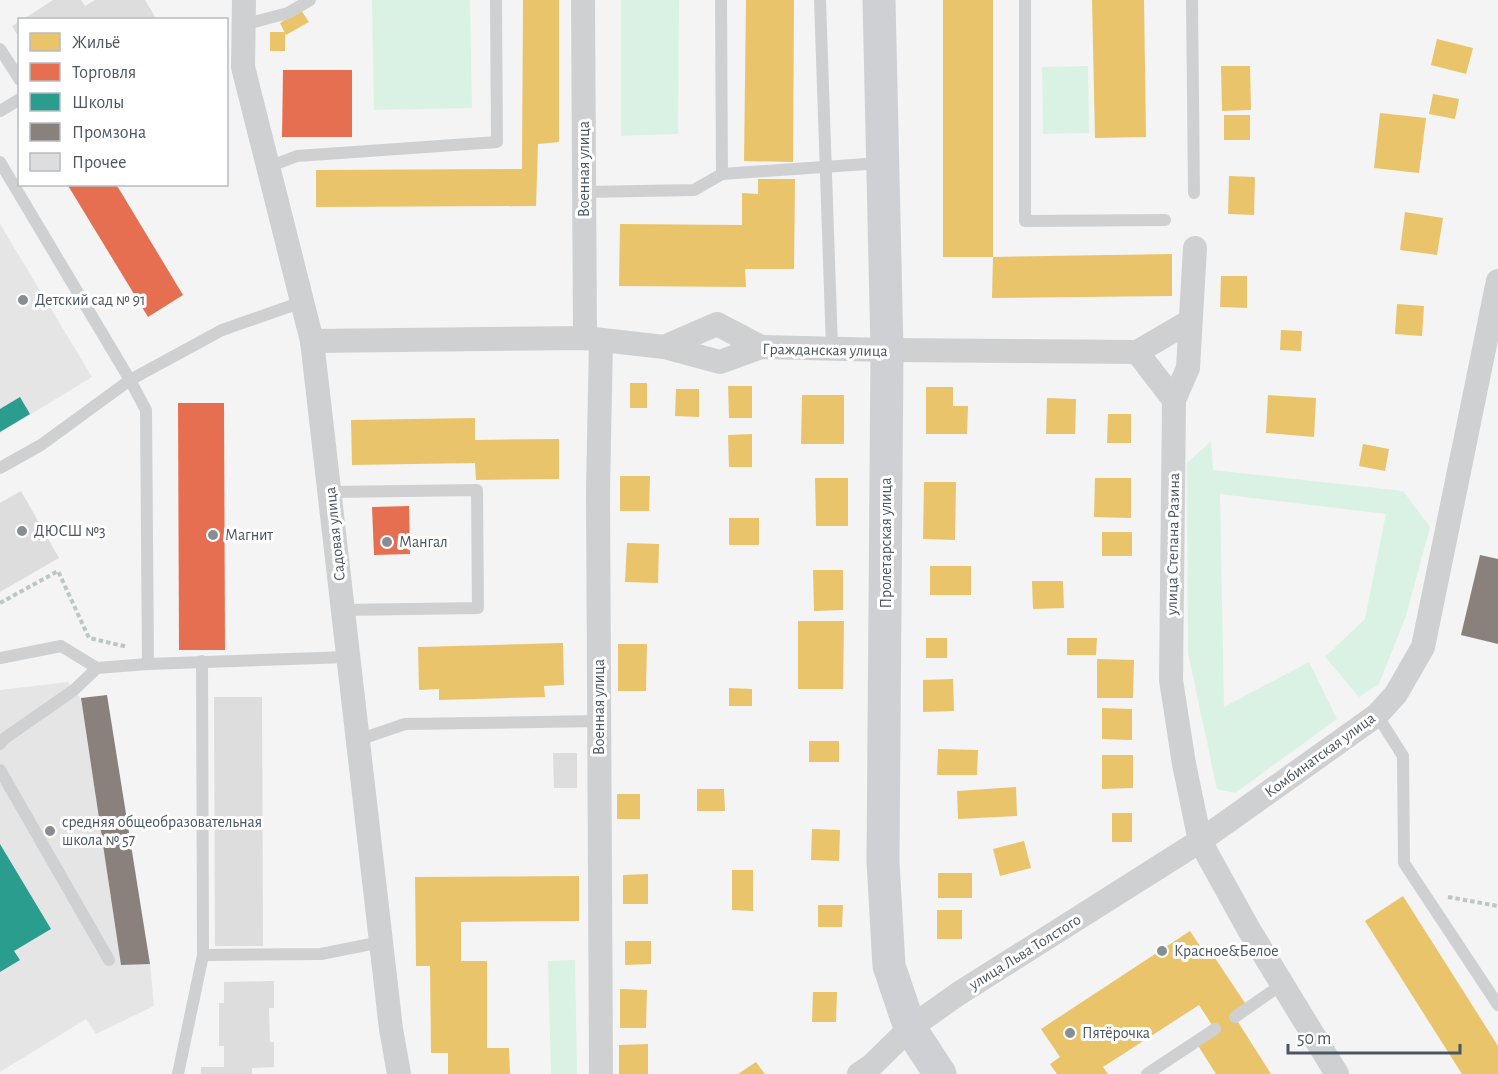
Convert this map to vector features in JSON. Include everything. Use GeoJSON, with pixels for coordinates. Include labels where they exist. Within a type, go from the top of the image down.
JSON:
{"type":"FeatureCollection","features":[{"type":"Feature","properties":{"kind":"street","name":"Садовая улица"},"geometry":{"type":"LineString","coordinates":[[244,0],[243,25],[235,67],[268,167],[312,341],[391,1029],[399,1074]]}},
{"type":"Feature","properties":{"kind":"street","name":"Военная улица"},"geometry":{"type":"LineString","coordinates":[[583,0],[585,192],[598,490],[601,1074]]}},
{"type":"Feature","properties":{"kind":"street","name":"Пролетарская улица"},"geometry":{"type":"LineString","coordinates":[[879,0],[887,351],[883,862],[889,966],[910,1028],[940,1074]]}},
{"type":"Feature","properties":{"kind":"street","name":"улица Степана Разина"},"geometry":{"type":"LineString","coordinates":[[1195,248],[1188,368],[1174,400],[1171,680],[1184,764],[1200,841]]}},
{"type":"Feature","properties":{"kind":"street","name":"Комбинатская улица"},"geometry":{"type":"LineString","coordinates":[[1200,841],[1377,715],[1396,694],[1423,647],[1498,281]]}},
{"type":"Feature","properties":{"kind":"street"},"geometry":{"type":"LineString","coordinates":[[1174,400],[1137,351],[1190,321]]}},
{"type":"Feature","properties":{"kind":"street"},"geometry":{"type":"LineString","coordinates":[[664,347],[717,324],[761,347]]}},
{"type":"Feature","properties":{"kind":"street","name":"Гражданская улица"},"geometry":{"type":"LineString","coordinates":[[312,341],[593,339],[664,347],[720,362],[761,347],[887,351],[1137,351]]}},
{"type":"Feature","properties":{"kind":"street"},"geometry":{"type":"LineString","coordinates":[[1200,841],[1281,985],[1337,1074]]}},
{"type":"Feature","properties":{"kind":"street","name":"улица Льва Толстого"},"geometry":{"type":"LineString","coordinates":[[859,1074],[871,1066],[910,1028],[958,994],[1200,841]]}},
{"type":"Feature","properties":{"kind":"lane"},"geometry":{"type":"LineString","coordinates":[[243,25],[288,13],[310,0]]}},
{"type":"Feature","properties":{"kind":"lane"},"geometry":{"type":"LineString","coordinates":[[268,167],[297,156],[497,142],[496,0]]}},
{"type":"Feature","properties":{"kind":"lane"},"geometry":{"type":"LineString","coordinates":[[721,0],[722,174]]}},
{"type":"Feature","properties":{"kind":"lane"},"geometry":{"type":"LineString","coordinates":[[820,0],[832,348]]}},
{"type":"Feature","properties":{"kind":"lane"},"geometry":{"type":"LineString","coordinates":[[1025,0],[1025,221],[1165,220]]}},
{"type":"Feature","properties":{"kind":"lane"},"geometry":{"type":"LineString","coordinates":[[1192,0],[1194,193]]}},
{"type":"Feature","properties":{"kind":"lane"},"geometry":{"type":"LineString","coordinates":[[0,49],[18,77]]}},
{"type":"Feature","properties":{"kind":"lane"},"geometry":{"type":"LineString","coordinates":[[0,111],[18,100]]}},
{"type":"Feature","properties":{"kind":"lane"},"geometry":{"type":"LineString","coordinates":[[0,162],[146,410],[148,658]]}},
{"type":"Feature","properties":{"kind":"lane"},"geometry":{"type":"LineString","coordinates":[[585,192],[694,190],[722,174],[882,163]]}},
{"type":"Feature","properties":{"kind":"lane"},"geometry":{"type":"LineString","coordinates":[[0,468],[41,445],[130,380],[222,330],[302,302]]}},
{"type":"Feature","properties":{"kind":"lane"},"geometry":{"type":"LineString","coordinates":[[331,492],[477,490],[478,608],[344,610]]}},
{"type":"Feature","properties":{"kind":"lane"},"geometry":{"type":"LineString","coordinates":[[0,658],[61,646],[97,668]]}},
{"type":"Feature","properties":{"kind":"lane"},"geometry":{"type":"LineString","coordinates":[[0,744],[5,738],[74,690],[97,668],[148,658],[202,661],[348,657]]}},
{"type":"Feature","properties":{"kind":"lane"},"geometry":{"type":"LineString","coordinates":[[178,1074],[203,955],[202,661]]}},
{"type":"Feature","properties":{"kind":"lane"},"geometry":{"type":"LineString","coordinates":[[1377,715],[1403,756],[1404,863],[1498,1005]]}},
{"type":"Feature","properties":{"kind":"lane"},"geometry":{"type":"LineString","coordinates":[[358,740],[405,724],[599,721]]}},
{"type":"Feature","properties":{"kind":"lane"},"geometry":{"type":"LineString","coordinates":[[0,770],[110,960]]}},
{"type":"Feature","properties":{"kind":"lane"},"geometry":{"type":"LineString","coordinates":[[203,955],[321,954],[381,942]]}},
{"type":"Feature","properties":{"kind":"lane"},"geometry":{"type":"LineString","coordinates":[[1234,1017],[1281,985]]}},
{"type":"Feature","properties":{"kind":"lane"},"geometry":{"type":"LineString","coordinates":[[1147,1074],[1215,1029]]}},
{"type":"Feature","properties":{"kind":"path"},"geometry":{"type":"LineString","coordinates":[[0,603],[58,571],[89,638],[148,658]]}},
{"type":"Feature","properties":{"kind":"path"},"geometry":{"type":"LineString","coordinates":[[1424,893],[1498,906]]}},
{"type":"Feature","properties":{"kind":"shaded area","name":"Детский сад № 91"},"geometry":{"type":"Polygon","coordinates":[[[0,224],[92,377],[0,433],[0,224]]]}},
{"type":"Feature","properties":{"kind":"shaded area","name":"средняя общеобразовательная школа № 57"},"geometry":{"type":"Polygon","coordinates":[[[68,682],[81,699],[121,964],[150,964],[154,1006],[96,1034],[86,1019],[0,1072],[0,690],[68,682]]]}},
{"type":"Feature","properties":{"kind":"green space"},"geometry":{"type":"Polygon","coordinates":[[[372,0],[470,0],[472,108],[374,110],[372,0]]]}},
{"type":"Feature","properties":{"kind":"green space"},"geometry":{"type":"Polygon","coordinates":[[[621,0],[679,0],[678,134],[621,136],[621,0]]]}},
{"type":"Feature","properties":{"kind":"green space"},"geometry":{"type":"Polygon","coordinates":[[[1088,66],[1089,133],[1043,134],[1042,67],[1088,66]]]}},
{"type":"Feature","properties":{"kind":"green space"},"geometry":{"type":"Polygon","coordinates":[[[1211,441],[1213,470],[1403,491],[1430,527],[1406,616],[1379,684],[1359,697],[1325,657],[1365,619],[1386,514],[1220,494],[1224,707],[1309,662],[1337,719],[1235,793],[1217,789],[1188,653],[1187,463],[1211,441]]]}},
{"type":"Feature","properties":{"kind":"green space"},"geometry":{"type":"Polygon","coordinates":[[[575,960],[577,1074],[551,1074],[548,961],[575,960]]]}},
{"type":"Feature","properties":{"kind":"building: Жильё"},"geometry":{"type":"Polygon","coordinates":[[[523,0],[559,0],[559,142],[538,144],[536,206],[316,207],[316,170],[522,169],[523,0]]]}},
{"type":"Feature","properties":{"kind":"building: Жильё"},"geometry":{"type":"Polygon","coordinates":[[[746,0],[794,0],[793,162],[744,161],[746,0]]]}},
{"type":"Feature","properties":{"kind":"building: Жильё"},"geometry":{"type":"Polygon","coordinates":[[[943,0],[993,0],[993,257],[943,257],[943,0]]]}},
{"type":"Feature","properties":{"kind":"building: Жильё"},"geometry":{"type":"Polygon","coordinates":[[[1092,0],[1144,0],[1146,137],[1095,138],[1092,0]]]}},
{"type":"Feature","properties":{"kind":"building: Жильё"},"geometry":{"type":"Polygon","coordinates":[[[301,10],[309,22],[286,35],[280,23],[301,10]]]}},
{"type":"Feature","properties":{"kind":"building: Жильё"},"geometry":{"type":"Polygon","coordinates":[[[270,32],[285,32],[285,51],[270,51],[270,32]]]}},
{"type":"Feature","properties":{"kind":"building: Жильё"},"geometry":{"type":"Polygon","coordinates":[[[1437,39],[1473,48],[1466,74],[1431,65],[1437,39]]]}},
{"type":"Feature","properties":{"kind":"building: Жильё"},"geometry":{"type":"Polygon","coordinates":[[[1221,66],[1250,66],[1251,110],[1222,111],[1221,66]]]}},
{"type":"Feature","properties":{"kind":"building: Жильё"},"geometry":{"type":"Polygon","coordinates":[[[1433,94],[1459,99],[1455,119],[1429,114],[1433,94]]]}},
{"type":"Feature","properties":{"kind":"building: Жильё"},"geometry":{"type":"Polygon","coordinates":[[[1380,113],[1426,118],[1419,173],[1374,168],[1380,113]]]}},
{"type":"Feature","properties":{"kind":"building: Жильё"},"geometry":{"type":"Polygon","coordinates":[[[1224,115],[1250,115],[1250,140],[1224,140],[1224,115]]]}},
{"type":"Feature","properties":{"kind":"building: Жильё"},"geometry":{"type":"Polygon","coordinates":[[[1229,176],[1255,177],[1254,215],[1228,214],[1229,176]]]}},
{"type":"Feature","properties":{"kind":"building: Жильё"},"geometry":{"type":"Polygon","coordinates":[[[758,179],[795,179],[794,269],[745,269],[746,287],[619,286],[620,224],[742,225],[742,193],[758,194],[758,179]]]}},
{"type":"Feature","properties":{"kind":"building: Жильё"},"geometry":{"type":"Polygon","coordinates":[[[1405,212],[1443,218],[1437,255],[1400,250],[1405,212]]]}},
{"type":"Feature","properties":{"kind":"building: Жильё"},"geometry":{"type":"Polygon","coordinates":[[[1172,254],[1172,296],[992,298],[993,257],[1172,254]]]}},
{"type":"Feature","properties":{"kind":"building: Жильё"},"geometry":{"type":"Polygon","coordinates":[[[1221,276],[1247,276],[1247,308],[1220,307],[1221,276]]]}},
{"type":"Feature","properties":{"kind":"building: Жильё"},"geometry":{"type":"Polygon","coordinates":[[[1397,304],[1424,306],[1422,336],[1395,334],[1397,304]]]}},
{"type":"Feature","properties":{"kind":"building: Жильё"},"geometry":{"type":"Polygon","coordinates":[[[1281,330],[1302,331],[1301,351],[1280,350],[1281,330]]]}},
{"type":"Feature","properties":{"kind":"building: Жильё"},"geometry":{"type":"Polygon","coordinates":[[[630,383],[647,383],[647,408],[630,408],[630,383]]]}},
{"type":"Feature","properties":{"kind":"building: Жильё"},"geometry":{"type":"Polygon","coordinates":[[[728,386],[752,386],[752,418],[729,418],[728,386]]]}},
{"type":"Feature","properties":{"kind":"building: Жильё"},"geometry":{"type":"Polygon","coordinates":[[[926,387],[953,387],[953,406],[968,406],[967,434],[926,434],[926,387]]]}},
{"type":"Feature","properties":{"kind":"building: Жильё"},"geometry":{"type":"Polygon","coordinates":[[[676,389],[699,389],[699,417],[675,416],[676,389]]]}},
{"type":"Feature","properties":{"kind":"building: Жильё"},"geometry":{"type":"Polygon","coordinates":[[[802,395],[844,395],[844,444],[801,444],[802,395]]]}},
{"type":"Feature","properties":{"kind":"building: Жильё"},"geometry":{"type":"Polygon","coordinates":[[[1268,395],[1316,398],[1314,437],[1266,433],[1268,395]]]}},
{"type":"Feature","properties":{"kind":"building: Жильё"},"geometry":{"type":"Polygon","coordinates":[[[1047,398],[1076,399],[1075,434],[1046,434],[1047,398]]]}},
{"type":"Feature","properties":{"kind":"building: Жильё"},"geometry":{"type":"Polygon","coordinates":[[[1108,414],[1131,414],[1131,443],[1107,443],[1108,414]]]}},
{"type":"Feature","properties":{"kind":"building: Жильё"},"geometry":{"type":"Polygon","coordinates":[[[475,418],[475,440],[559,439],[559,479],[476,480],[475,463],[352,465],[351,420],[475,418]]]}},
{"type":"Feature","properties":{"kind":"building: Жильё"},"geometry":{"type":"Polygon","coordinates":[[[752,434],[752,467],[729,467],[728,435],[752,434]]]}},
{"type":"Feature","properties":{"kind":"building: Жильё"},"geometry":{"type":"Polygon","coordinates":[[[1363,444],[1389,449],[1385,471],[1359,466],[1363,444]]]}},
{"type":"Feature","properties":{"kind":"building: Жильё"},"geometry":{"type":"Polygon","coordinates":[[[620,476],[650,476],[649,511],[620,511],[620,476]]]}},
{"type":"Feature","properties":{"kind":"building: Жильё"},"geometry":{"type":"Polygon","coordinates":[[[815,478],[848,478],[848,526],[816,526],[815,478]]]}},
{"type":"Feature","properties":{"kind":"building: Жильё"},"geometry":{"type":"Polygon","coordinates":[[[1095,478],[1131,478],[1131,518],[1094,517],[1095,478]]]}},
{"type":"Feature","properties":{"kind":"building: Жильё"},"geometry":{"type":"Polygon","coordinates":[[[924,482],[956,482],[955,540],[923,539],[924,482]]]}},
{"type":"Feature","properties":{"kind":"building: Жильё"},"geometry":{"type":"Polygon","coordinates":[[[729,518],[759,518],[759,545],[729,545],[729,518]]]}},
{"type":"Feature","properties":{"kind":"building: Жильё"},"geometry":{"type":"Polygon","coordinates":[[[1102,532],[1132,532],[1132,556],[1102,556],[1102,532]]]}},
{"type":"Feature","properties":{"kind":"building: Жильё"},"geometry":{"type":"Polygon","coordinates":[[[627,543],[659,544],[658,583],[625,582],[627,543]]]}},
{"type":"Feature","properties":{"kind":"building: Жильё"},"geometry":{"type":"Polygon","coordinates":[[[930,566],[971,566],[971,595],[930,595],[930,566]]]}},
{"type":"Feature","properties":{"kind":"building: Жильё"},"geometry":{"type":"Polygon","coordinates":[[[813,570],[843,570],[843,610],[814,611],[813,570]]]}},
{"type":"Feature","properties":{"kind":"building: Жильё"},"geometry":{"type":"Polygon","coordinates":[[[1032,581],[1063,581],[1064,608],[1033,609],[1032,581]]]}},
{"type":"Feature","properties":{"kind":"building: Жильё"},"geometry":{"type":"Polygon","coordinates":[[[798,621],[844,621],[843,689],[798,689],[798,621]]]}},
{"type":"Feature","properties":{"kind":"building: Жильё"},"geometry":{"type":"Polygon","coordinates":[[[926,638],[947,638],[947,658],[926,658],[926,638]]]}},
{"type":"Feature","properties":{"kind":"building: Жильё"},"geometry":{"type":"Polygon","coordinates":[[[1067,638],[1097,638],[1096,655],[1067,655],[1067,638]]]}},
{"type":"Feature","properties":{"kind":"building: Жильё"},"geometry":{"type":"Polygon","coordinates":[[[563,643],[564,685],[544,686],[545,697],[439,700],[439,689],[419,690],[418,647],[563,643]]]}},
{"type":"Feature","properties":{"kind":"building: Жильё"},"geometry":{"type":"Polygon","coordinates":[[[618,644],[647,644],[646,691],[618,691],[618,644]]]}},
{"type":"Feature","properties":{"kind":"building: Жильё"},"geometry":{"type":"Polygon","coordinates":[[[1097,659],[1134,660],[1133,698],[1097,698],[1097,659]]]}},
{"type":"Feature","properties":{"kind":"building: Жильё"},"geometry":{"type":"Polygon","coordinates":[[[953,679],[954,711],[923,712],[923,680],[953,679]]]}},
{"type":"Feature","properties":{"kind":"building: Жильё"},"geometry":{"type":"Polygon","coordinates":[[[729,688],[752,689],[752,706],[729,706],[729,688]]]}},
{"type":"Feature","properties":{"kind":"building: Жильё"},"geometry":{"type":"Polygon","coordinates":[[[1102,708],[1132,709],[1132,740],[1102,739],[1102,708]]]}},
{"type":"Feature","properties":{"kind":"building: Жильё"},"geometry":{"type":"Polygon","coordinates":[[[809,741],[839,741],[839,762],[809,762],[809,741]]]}},
{"type":"Feature","properties":{"kind":"building: Жильё"},"geometry":{"type":"Polygon","coordinates":[[[938,749],[978,750],[977,775],[937,775],[938,749]]]}},
{"type":"Feature","properties":{"kind":"building: Жильё"},"geometry":{"type":"Polygon","coordinates":[[[1102,755],[1133,755],[1133,788],[1102,789],[1102,755]]]}},
{"type":"Feature","properties":{"kind":"building: Жильё"},"geometry":{"type":"Polygon","coordinates":[[[1016,787],[1017,816],[958,819],[957,791],[1016,787]]]}},
{"type":"Feature","properties":{"kind":"building: Жильё"},"geometry":{"type":"Polygon","coordinates":[[[697,789],[724,789],[725,811],[697,811],[697,789]]]}},
{"type":"Feature","properties":{"kind":"building: Жильё"},"geometry":{"type":"Polygon","coordinates":[[[617,794],[640,794],[640,819],[617,819],[617,794]]]}},
{"type":"Feature","properties":{"kind":"building: Жильё"},"geometry":{"type":"Polygon","coordinates":[[[1112,813],[1132,813],[1132,842],[1112,842],[1112,813]]]}},
{"type":"Feature","properties":{"kind":"building: Жильё"},"geometry":{"type":"Polygon","coordinates":[[[812,829],[840,830],[839,861],[811,860],[812,829]]]}},
{"type":"Feature","properties":{"kind":"building: Жильё"},"geometry":{"type":"Polygon","coordinates":[[[1024,841],[1031,868],[1000,876],[993,849],[1024,841]]]}},
{"type":"Feature","properties":{"kind":"building: Жильё"},"geometry":{"type":"Polygon","coordinates":[[[732,870],[753,870],[753,911],[732,910],[732,870]]]}},
{"type":"Feature","properties":{"kind":"building: Жильё"},"geometry":{"type":"Polygon","coordinates":[[[938,873],[972,873],[972,898],[938,898],[938,873]]]}},
{"type":"Feature","properties":{"kind":"building: Жильё"},"geometry":{"type":"Polygon","coordinates":[[[648,874],[648,904],[623,904],[623,875],[648,874]]]}},
{"type":"Feature","properties":{"kind":"building: Жильё"},"geometry":{"type":"Polygon","coordinates":[[[579,876],[579,921],[461,922],[461,961],[487,961],[487,1048],[509,1048],[510,1074],[448,1074],[448,1053],[431,1053],[430,966],[416,966],[415,877],[579,876]]]}},
{"type":"Feature","properties":{"kind":"building: Жильё"},"geometry":{"type":"Polygon","coordinates":[[[1403,896],[1498,1046],[1498,1074],[1462,1074],[1365,921],[1403,896]]]}},
{"type":"Feature","properties":{"kind":"building: Жильё"},"geometry":{"type":"Polygon","coordinates":[[[818,905],[843,905],[842,927],[818,927],[818,905]]]}},
{"type":"Feature","properties":{"kind":"building: Жильё"},"geometry":{"type":"Polygon","coordinates":[[[937,910],[962,910],[962,939],[937,939],[937,910]]]}},
{"type":"Feature","properties":{"kind":"building: Жильё"},"geometry":{"type":"Polygon","coordinates":[[[1190,931],[1208,958],[1213,955],[1247,1006],[1233,1014],[1271,1074],[1216,1074],[1197,1044],[1216,1031],[1199,1005],[1103,1067],[1108,1074],[1057,1074],[1050,1064],[1060,1057],[1041,1029],[1190,931]]]}},
{"type":"Feature","properties":{"kind":"building: Жильё"},"geometry":{"type":"Polygon","coordinates":[[[625,941],[651,941],[651,964],[625,965],[625,941]]]}},
{"type":"Feature","properties":{"kind":"building: Жильё"},"geometry":{"type":"Polygon","coordinates":[[[620,989],[647,990],[646,1028],[620,1028],[620,989]]]}},
{"type":"Feature","properties":{"kind":"building: Жильё"},"geometry":{"type":"Polygon","coordinates":[[[813,992],[837,992],[836,1022],[812,1022],[813,992]]]}},
{"type":"Feature","properties":{"kind":"building: Жильё"},"geometry":{"type":"Polygon","coordinates":[[[648,1044],[648,1074],[619,1074],[619,1045],[648,1044]]]}},
{"type":"Feature","properties":{"kind":"building: Жильё"},"geometry":{"type":"Polygon","coordinates":[[[756,1062],[765,1074],[738,1074],[756,1062]]]}},
{"type":"Feature","properties":{"kind":"building: Торговля"},"geometry":{"type":"Polygon","coordinates":[[[283,70],[352,70],[352,137],[282,137],[283,70]]]}},
{"type":"Feature","properties":{"kind":"building: Торговля"},"geometry":{"type":"Polygon","coordinates":[[[68,186],[117,186],[183,295],[148,317],[68,186]]]}},
{"type":"Feature","properties":{"kind":"building: Торговля"},"geometry":{"type":"Polygon","coordinates":[[[178,403],[224,403],[225,650],[179,650],[178,403]]]}},
{"type":"Feature","properties":{"kind":"building: Торговля"},"geometry":{"type":"Polygon","coordinates":[[[409,506],[410,554],[374,555],[372,507],[409,506]]]}},
{"type":"Feature","properties":{"kind":"building: Школы"},"geometry":{"type":"Polygon","coordinates":[[[20,397],[30,414],[0,432],[0,409],[20,397]]]}},
{"type":"Feature","properties":{"kind":"building: Школы"},"geometry":{"type":"Polygon","coordinates":[[[0,844],[51,929],[14,951],[20,960],[0,972],[0,844]]]}},
{"type":"Feature","properties":{"kind":"building: Промзона"},"geometry":{"type":"Polygon","coordinates":[[[1480,555],[1498,559],[1498,644],[1461,635],[1480,555]]]}},
{"type":"Feature","properties":{"kind":"building: Промзона"},"geometry":{"type":"Polygon","coordinates":[[[107,695],[150,964],[121,965],[81,698],[107,695]]]}},
{"type":"Feature","properties":{"kind":"building: Прочее"},"geometry":{"type":"Polygon","coordinates":[[[53,0],[81,0],[85,6],[95,0],[145,0],[156,18],[25,18],[53,0]]]}},
{"type":"Feature","properties":{"kind":"building: Прочее"},"geometry":{"type":"Polygon","coordinates":[[[18,22],[18,36],[12,26],[18,22]]]}},
{"type":"Feature","properties":{"kind":"building: Прочее","name":"ДЮСШ №3"},"geometry":{"type":"Polygon","coordinates":[[[21,491],[59,558],[0,592],[0,503],[21,491]]]}},
{"type":"Feature","properties":{"kind":"building: Прочее"},"geometry":{"type":"Polygon","coordinates":[[[214,697],[262,697],[263,946],[215,946],[214,697]]]}},
{"type":"Feature","properties":{"kind":"building: Прочее"},"geometry":{"type":"Polygon","coordinates":[[[553,753],[577,753],[577,788],[554,788],[553,753]]]}},
{"type":"Feature","properties":{"kind":"building: Прочее"},"geometry":{"type":"Polygon","coordinates":[[[274,981],[274,1008],[269,1008],[270,1042],[274,1042],[274,1067],[252,1068],[252,1074],[201,1074],[201,1067],[224,1067],[224,1046],[219,1046],[219,1003],[224,1003],[224,982],[274,981]]]}},
{"type":"Feature","properties":{"kind":"place","name":"Детский сад № 91"},"geometry":{"type":"Point","coordinates":[23,300]}},
{"type":"Feature","properties":{"kind":"place","name":"ДЮСШ №3"},"geometry":{"type":"Point","coordinates":[22,531]}},
{"type":"Feature","properties":{"kind":"place","name":"Магнит"},"geometry":{"type":"Point","coordinates":[213,535]}},
{"type":"Feature","properties":{"kind":"place","name":"Мангал"},"geometry":{"type":"Point","coordinates":[387,542]}},
{"type":"Feature","properties":{"kind":"place","name":"средняя общеобразовательная школа № 57"},"geometry":{"type":"Point","coordinates":[50,831]}},
{"type":"Feature","properties":{"kind":"place","name":"Красное&Белое"},"geometry":{"type":"Point","coordinates":[1162,951]}},
{"type":"Feature","properties":{"kind":"place","name":"Пятёрочка"},"geometry":{"type":"Point","coordinates":[1070,1033]}}]}
